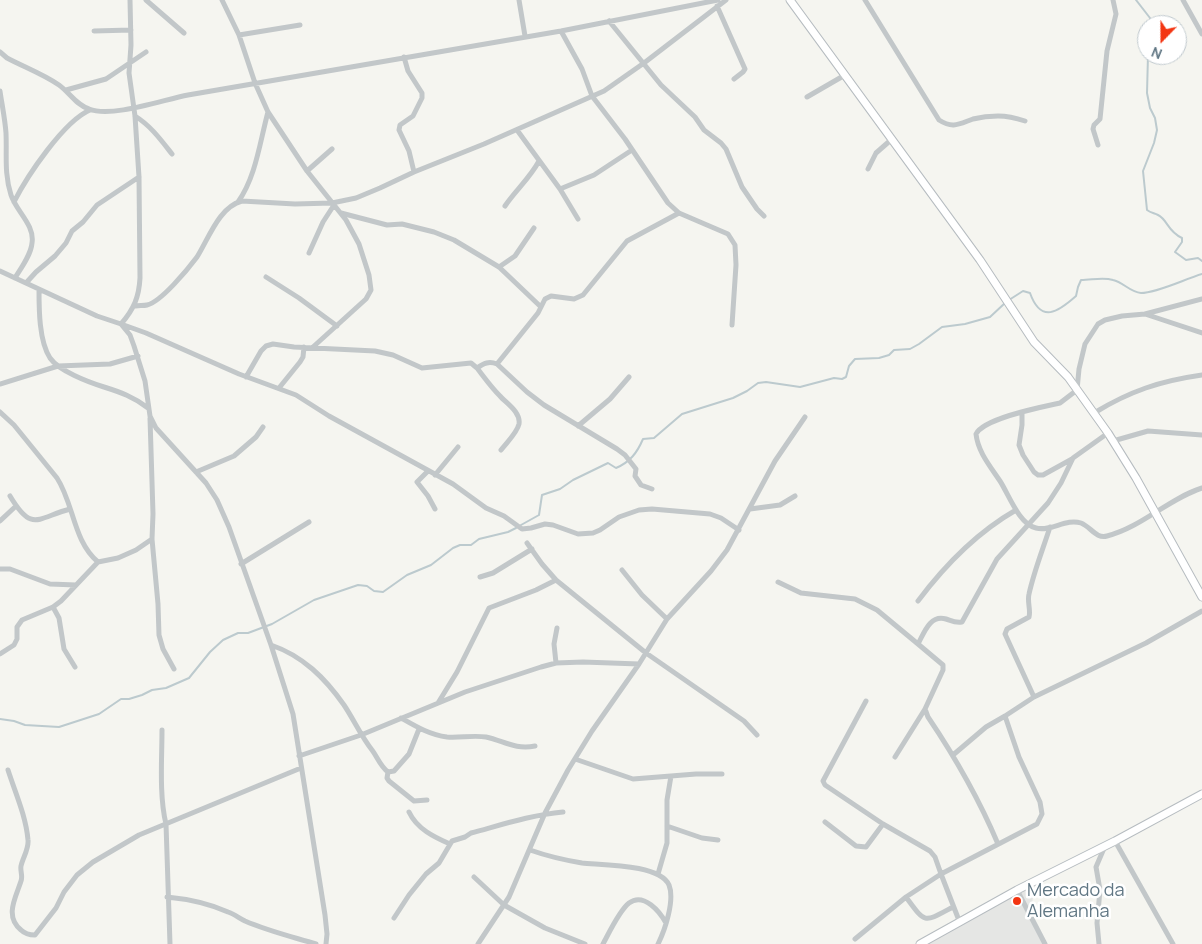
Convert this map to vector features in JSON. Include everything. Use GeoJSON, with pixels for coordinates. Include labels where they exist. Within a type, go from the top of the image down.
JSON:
{"type":"FeatureCollection","features":[{"type":"Feature","properties":{"kind":"street"},"geometry":{"type":"LineString","coordinates":[[121,324],[132,312],[140,292],[139,178],[135,116],[129,73],[130,0]]}},
{"type":"Feature","properties":{"kind":"street"},"geometry":{"type":"LineString","coordinates":[[146,0],[184,33]]}},
{"type":"Feature","properties":{"kind":"street"},"geometry":{"type":"LineString","coordinates":[[222,0],[239,35],[255,83],[268,112],[307,171],[346,220],[359,244],[369,275],[371,290],[366,299],[313,347]]}},
{"type":"Feature","properties":{"kind":"street"},"geometry":{"type":"LineString","coordinates":[[519,0],[525,36]]}},
{"type":"Feature","properties":{"kind":"street"},"geometry":{"type":"LineString","coordinates":[[14,202],[36,165],[77,118],[90,110],[134,109],[161,101],[255,83],[561,31],[718,0]]}},
{"type":"Feature","properties":{"kind":"street"},"geometry":{"type":"LineString","coordinates":[[237,202],[333,204],[356,198],[604,91],[726,0]]}},
{"type":"Feature","properties":{"kind":"street"},"geometry":{"type":"LineString","coordinates":[[790,0],[980,260],[1034,342],[1068,378],[1094,413],[1113,441],[1202,596]]}},
{"type":"Feature","properties":{"kind":"street"},"geometry":{"type":"LineString","coordinates":[[865,0],[939,120],[946,124],[957,126],[974,119],[997,116],[1013,117],[1026,121]]}},
{"type":"Feature","properties":{"kind":"street"},"geometry":{"type":"LineString","coordinates":[[1098,145],[1093,129],[1100,119],[1107,51],[1116,14],[1113,0]]}},
{"type":"Feature","properties":{"kind":"street"},"geometry":{"type":"LineString","coordinates":[[1183,0],[1202,34]]}},
{"type":"Feature","properties":{"kind":"street"},"geometry":{"type":"LineString","coordinates":[[717,6],[745,68],[743,72],[734,78]]}},
{"type":"Feature","properties":{"kind":"street"},"geometry":{"type":"LineString","coordinates":[[609,21],[661,85],[695,117],[704,130],[721,143],[742,187],[764,216]]}},
{"type":"Feature","properties":{"kind":"street"},"geometry":{"type":"LineString","coordinates":[[239,35],[300,25]]}},
{"type":"Feature","properties":{"kind":"street"},"geometry":{"type":"LineString","coordinates":[[94,31],[131,30]]}},
{"type":"Feature","properties":{"kind":"street"},"geometry":{"type":"LineString","coordinates":[[561,31],[582,69],[592,96],[626,139],[668,203],[678,213],[728,234],[735,245],[736,265],[732,324]]}},
{"type":"Feature","properties":{"kind":"street"},"geometry":{"type":"LineString","coordinates":[[0,52],[7,58],[58,84],[71,97],[90,110]]}},
{"type":"Feature","properties":{"kind":"street"},"geometry":{"type":"LineString","coordinates":[[66,90],[106,79],[146,52]]}},
{"type":"Feature","properties":{"kind":"street"},"geometry":{"type":"LineString","coordinates":[[404,57],[408,71],[422,92],[422,98],[413,116],[400,125],[399,130],[409,151],[414,172]]}},
{"type":"Feature","properties":{"kind":"street"},"geometry":{"type":"LineString","coordinates":[[808,97],[845,75]]}},
{"type":"Feature","properties":{"kind":"street"},"geometry":{"type":"LineString","coordinates":[[0,91],[6,131],[6,172],[14,202],[32,231],[32,243],[29,252],[15,278]]}},
{"type":"Feature","properties":{"kind":"street"},"geometry":{"type":"LineString","coordinates":[[135,306],[148,305],[158,299],[178,279],[196,258],[228,209],[244,193],[252,176],[268,112]]}},
{"type":"Feature","properties":{"kind":"street"},"geometry":{"type":"LineString","coordinates":[[135,116],[156,134],[172,154]]}},
{"type":"Feature","properties":{"kind":"street"},"geometry":{"type":"LineString","coordinates":[[517,130],[560,189],[578,219]]}},
{"type":"Feature","properties":{"kind":"street"},"geometry":{"type":"LineString","coordinates":[[868,169],[876,153],[892,139]]}},
{"type":"Feature","properties":{"kind":"street"},"geometry":{"type":"LineString","coordinates":[[307,171],[332,149]]}},
{"type":"Feature","properties":{"kind":"street"},"geometry":{"type":"LineString","coordinates":[[560,189],[594,175],[632,150]]}},
{"type":"Feature","properties":{"kind":"street"},"geometry":{"type":"LineString","coordinates":[[504,206],[534,171],[539,161]]}},
{"type":"Feature","properties":{"kind":"street"},"geometry":{"type":"LineString","coordinates":[[26,283],[55,256],[66,243],[72,231],[83,222],[97,205],[139,178]]}},
{"type":"Feature","properties":{"kind":"street"},"geometry":{"type":"LineString","coordinates":[[310,253],[333,204]]}},
{"type":"Feature","properties":{"kind":"street"},"geometry":{"type":"LineString","coordinates":[[341,213],[387,225],[402,224],[434,232],[454,240],[499,267],[541,308]]}},
{"type":"Feature","properties":{"kind":"street"},"geometry":{"type":"LineString","coordinates":[[497,364],[541,308],[545,299],[551,296],[574,299],[583,295],[627,241],[678,213]]}},
{"type":"Feature","properties":{"kind":"street"},"geometry":{"type":"LineString","coordinates":[[499,267],[515,256],[534,228]]}},
{"type":"Feature","properties":{"kind":"street"},"geometry":{"type":"LineString","coordinates":[[0,272],[97,316],[146,332],[246,377],[296,395],[453,484],[486,508],[520,526],[531,528],[545,524],[578,534],[586,534],[600,530],[619,517],[639,510],[652,509],[710,514],[721,518],[739,530]]}},
{"type":"Feature","properties":{"kind":"street"},"geometry":{"type":"LineString","coordinates":[[266,277],[337,326]]}},
{"type":"Feature","properties":{"kind":"street"},"geometry":{"type":"LineString","coordinates":[[39,290],[43,340],[49,357],[58,366],[83,379],[127,394],[149,408]]}},
{"type":"Feature","properties":{"kind":"street"},"geometry":{"type":"LineString","coordinates":[[1202,299],[1145,314],[1105,320],[1098,324],[1085,344],[1077,390],[1060,403],[995,420],[978,430],[976,434],[980,449],[1016,510],[1029,525],[1038,529],[1071,522],[1089,527],[1098,536],[1105,537],[1122,531],[1156,514],[1202,488]]}},
{"type":"Feature","properties":{"kind":"street"},"geometry":{"type":"LineString","coordinates":[[1145,314],[1202,333]]}},
{"type":"Feature","properties":{"kind":"street"},"geometry":{"type":"LineString","coordinates":[[121,324],[130,335],[145,381],[150,416],[152,539],[158,596],[159,635],[163,650],[174,669]]}},
{"type":"Feature","properties":{"kind":"street"},"geometry":{"type":"LineString","coordinates":[[246,377],[266,346],[273,344],[375,351],[393,355],[422,368],[471,364],[477,368],[501,397],[508,402],[519,417],[516,431],[501,450]]}},
{"type":"Feature","properties":{"kind":"street"},"geometry":{"type":"LineString","coordinates":[[279,388],[300,362],[304,347]]}},
{"type":"Feature","properties":{"kind":"street"},"geometry":{"type":"LineString","coordinates":[[0,384],[58,366],[110,364],[138,356]]}},
{"type":"Feature","properties":{"kind":"street"},"geometry":{"type":"LineString","coordinates":[[477,368],[491,361],[497,364],[533,396],[625,455],[636,469],[636,476],[641,485],[652,489]]}},
{"type":"Feature","properties":{"kind":"street"},"geometry":{"type":"LineString","coordinates":[[1094,413],[1136,390],[1202,375]]}},
{"type":"Feature","properties":{"kind":"street"},"geometry":{"type":"LineString","coordinates":[[578,426],[610,399],[629,376]]}},
{"type":"Feature","properties":{"kind":"street"},"geometry":{"type":"LineString","coordinates":[[0,412],[14,425],[63,486],[80,538],[91,556],[98,562]]}},
{"type":"Feature","properties":{"kind":"street"},"geometry":{"type":"LineString","coordinates":[[1022,412],[1022,425],[1018,445],[1022,455],[1038,475],[1073,458],[1108,434]]}},
{"type":"Feature","properties":{"kind":"street"},"geometry":{"type":"LineString","coordinates":[[150,416],[156,428],[206,483],[217,500],[229,527],[272,645],[293,714],[325,915],[326,944]]}},
{"type":"Feature","properties":{"kind":"street"},"geometry":{"type":"LineString","coordinates":[[478,944],[504,905],[545,813],[592,731],[639,664],[667,619],[711,571],[727,550],[775,460],[805,417]]}},
{"type":"Feature","properties":{"kind":"street"},"geometry":{"type":"LineString","coordinates":[[196,472],[234,456],[263,427]]}},
{"type":"Feature","properties":{"kind":"street"},"geometry":{"type":"LineString","coordinates":[[1113,441],[1148,431],[1202,434]]}},
{"type":"Feature","properties":{"kind":"street"},"geometry":{"type":"LineString","coordinates":[[435,475],[458,447]]}},
{"type":"Feature","properties":{"kind":"street"},"geometry":{"type":"LineString","coordinates":[[918,644],[928,625],[936,619],[944,618],[956,623],[962,622],[997,560],[1048,503],[1061,483],[1073,458]]}},
{"type":"Feature","properties":{"kind":"street"},"geometry":{"type":"LineString","coordinates":[[428,471],[417,482],[435,509]]}},
{"type":"Feature","properties":{"kind":"street"},"geometry":{"type":"LineString","coordinates":[[10,496],[16,506],[31,520],[38,521],[70,509]]}},
{"type":"Feature","properties":{"kind":"street"},"geometry":{"type":"LineString","coordinates":[[750,509],[780,504],[795,496]]}},
{"type":"Feature","properties":{"kind":"street"},"geometry":{"type":"LineString","coordinates":[[0,521],[16,506]]}},
{"type":"Feature","properties":{"kind":"street"},"geometry":{"type":"LineString","coordinates":[[918,601],[940,573],[976,537],[1016,510]]}},
{"type":"Feature","properties":{"kind":"street"},"geometry":{"type":"LineString","coordinates":[[242,564],[309,522]]}},
{"type":"Feature","properties":{"kind":"street"},"geometry":{"type":"LineString","coordinates":[[1034,697],[1005,634],[1007,630],[1028,617],[1030,612],[1028,598],[1050,527]]}},
{"type":"Feature","properties":{"kind":"street"},"geometry":{"type":"LineString","coordinates":[[0,654],[14,645],[17,639],[17,627],[22,620],[53,607],[61,601],[98,562],[118,558],[136,550],[152,539]]}},
{"type":"Feature","properties":{"kind":"street"},"geometry":{"type":"LineString","coordinates":[[528,543],[542,564],[556,580],[646,653],[738,716],[757,735]]}},
{"type":"Feature","properties":{"kind":"street"},"geometry":{"type":"LineString","coordinates":[[480,577],[501,568],[532,549]]}},
{"type":"Feature","properties":{"kind":"street"},"geometry":{"type":"LineString","coordinates":[[0,569],[10,569],[50,584],[76,585]]}},
{"type":"Feature","properties":{"kind":"street"},"geometry":{"type":"LineString","coordinates":[[622,570],[642,595],[667,619]]}},
{"type":"Feature","properties":{"kind":"street"},"geometry":{"type":"LineString","coordinates":[[437,704],[457,672],[489,608],[536,590],[556,580]]}},
{"type":"Feature","properties":{"kind":"street"},"geometry":{"type":"LineString","coordinates":[[778,582],[801,593],[855,600],[877,610],[943,665],[943,670],[925,709],[895,757]]}},
{"type":"Feature","properties":{"kind":"street"},"geometry":{"type":"LineString","coordinates":[[53,607],[59,618],[64,649],[75,667]]}},
{"type":"Feature","properties":{"kind":"street"},"geometry":{"type":"LineString","coordinates":[[953,755],[986,728],[1034,697],[1146,643],[1202,611]]}},
{"type":"Feature","properties":{"kind":"street"},"geometry":{"type":"LineString","coordinates":[[556,663],[554,644],[557,628]]}},
{"type":"Feature","properties":{"kind":"street"},"geometry":{"type":"LineString","coordinates":[[272,645],[300,658],[314,670],[345,707],[378,757],[382,768],[388,772],[394,771],[409,754],[419,729]]}},
{"type":"Feature","properties":{"kind":"street"},"geometry":{"type":"LineString","coordinates":[[300,756],[362,735],[465,692],[541,666],[556,663],[583,662],[639,664]]}},
{"type":"Feature","properties":{"kind":"street"},"geometry":{"type":"LineString","coordinates":[[866,701],[823,781],[825,785],[883,824],[930,851],[936,857],[960,923]]}},
{"type":"Feature","properties":{"kind":"street"},"geometry":{"type":"LineString","coordinates":[[925,709],[986,814],[998,844]]}},
{"type":"Feature","properties":{"kind":"street"},"geometry":{"type":"LineString","coordinates":[[855,939],[906,897],[941,874],[1037,824],[1042,814],[1040,802],[1019,757],[1005,716]]}},
{"type":"Feature","properties":{"kind":"street"},"geometry":{"type":"LineString","coordinates":[[400,718],[419,729],[439,736],[473,736],[515,747],[535,746]]}},
{"type":"Feature","properties":{"kind":"street"},"geometry":{"type":"LineString","coordinates":[[162,730],[163,805],[166,824],[170,944]]}},
{"type":"Feature","properties":{"kind":"street"},"geometry":{"type":"LineString","coordinates":[[575,759],[633,779],[722,774]]}},
{"type":"Feature","properties":{"kind":"street"},"geometry":{"type":"LineString","coordinates":[[8,770],[26,828],[28,842],[21,864],[22,878],[14,899],[12,913],[16,925],[22,931],[35,935],[56,908],[64,892],[77,875],[93,862],[139,835],[301,768]]}},
{"type":"Feature","properties":{"kind":"street"},"geometry":{"type":"LineString","coordinates":[[388,772],[387,778],[389,781],[414,801],[427,800]]}},
{"type":"Feature","properties":{"kind":"street"},"geometry":{"type":"LineString","coordinates":[[658,874],[667,842],[667,800],[671,776]]}},
{"type":"Feature","properties":{"kind":"street"},"geometry":{"type":"LineString","coordinates":[[920,944],[1017,890],[1115,841],[1202,794]]}},
{"type":"Feature","properties":{"kind":"street"},"geometry":{"type":"LineString","coordinates":[[409,812],[419,826],[450,844]]}},
{"type":"Feature","properties":{"kind":"street"},"geometry":{"type":"LineString","coordinates":[[394,918],[426,874],[439,863],[452,841],[545,813],[563,812]]}},
{"type":"Feature","properties":{"kind":"street"},"geometry":{"type":"LineString","coordinates":[[825,822],[856,846],[866,847],[883,824]]}},
{"type":"Feature","properties":{"kind":"street"},"geometry":{"type":"LineString","coordinates":[[667,826],[702,838],[718,840]]}},
{"type":"Feature","properties":{"kind":"street"},"geometry":{"type":"LineString","coordinates":[[1115,841],[1173,944]]}},
{"type":"Feature","properties":{"kind":"street"},"geometry":{"type":"LineString","coordinates":[[1099,944],[1097,923],[1100,890],[1096,867],[1105,846]]}},
{"type":"Feature","properties":{"kind":"street"},"geometry":{"type":"LineString","coordinates":[[530,850],[562,859],[623,867],[658,874],[669,884],[670,892],[666,923],[658,944]]}},
{"type":"Feature","properties":{"kind":"street"},"geometry":{"type":"LineString","coordinates":[[474,877],[504,905],[545,928],[585,944]]}},
{"type":"Feature","properties":{"kind":"street"},"geometry":{"type":"LineString","coordinates":[[1017,890],[1045,944]]}},
{"type":"Feature","properties":{"kind":"street"},"geometry":{"type":"LineString","coordinates":[[167,897],[206,904],[245,921],[316,944]]}},
{"type":"Feature","properties":{"kind":"street"},"geometry":{"type":"LineString","coordinates":[[906,897],[920,916],[925,919],[931,919],[953,907]]}},
{"type":"Feature","properties":{"kind":"street"},"geometry":{"type":"LineString","coordinates":[[604,944],[628,903],[634,901],[650,904],[659,912],[666,923]]}},
{"type":"Feature","properties":{"kind":"shaded area","name":"Mercado da Alemanha"},"geometry":{"type":"Polygon","coordinates":[[[1034,883],[1031,918],[1046,944],[921,944],[1034,883]]]}},
{"type":"Feature","properties":{"kind":"waterway"},"geometry":{"type":"LineString","coordinates":[[1136,0],[1148,15]]}},
{"type":"Feature","properties":{"kind":"waterway"},"geometry":{"type":"LineString","coordinates":[[1148,65],[1147,93],[1157,130],[1143,171],[1147,210],[1161,217],[1173,232],[1182,238],[1182,242],[1175,252],[1186,260],[1198,258],[1202,261]]}},
{"type":"Feature","properties":{"kind":"waterway"},"geometry":{"type":"LineString","coordinates":[[1009,300],[1023,291],[1030,293],[1039,309],[1050,312],[1063,307],[1076,296],[1081,280],[1109,279],[1141,293],[1163,288],[1202,274]]}},
{"type":"Feature","properties":{"kind":"waterway"},"geometry":{"type":"LineString","coordinates":[[521,525],[539,515],[542,495],[560,489],[573,480],[608,463],[616,468],[621,466],[633,456],[643,439],[654,438],[682,414],[733,398],[758,383],[766,382],[800,387],[834,378],[842,379],[846,377],[849,366],[855,359],[879,358],[889,355],[894,350],[910,349],[942,327],[965,324],[990,317],[1005,303]]}},
{"type":"Feature","properties":{"kind":"waterway"},"geometry":{"type":"LineString","coordinates":[[0,719],[25,725],[59,727],[99,714],[121,699],[129,699],[152,690],[166,688],[189,678],[210,652],[223,640],[238,633],[248,633],[272,624],[314,600],[358,585],[383,592],[407,575],[431,565],[453,548],[460,545],[471,545],[479,539],[508,532],[516,528]]}},
{"type":"Feature","properties":{"kind":"place","name":"Mercado da Alemanha"},"geometry":{"type":"Point","coordinates":[1017,901]}}]}
